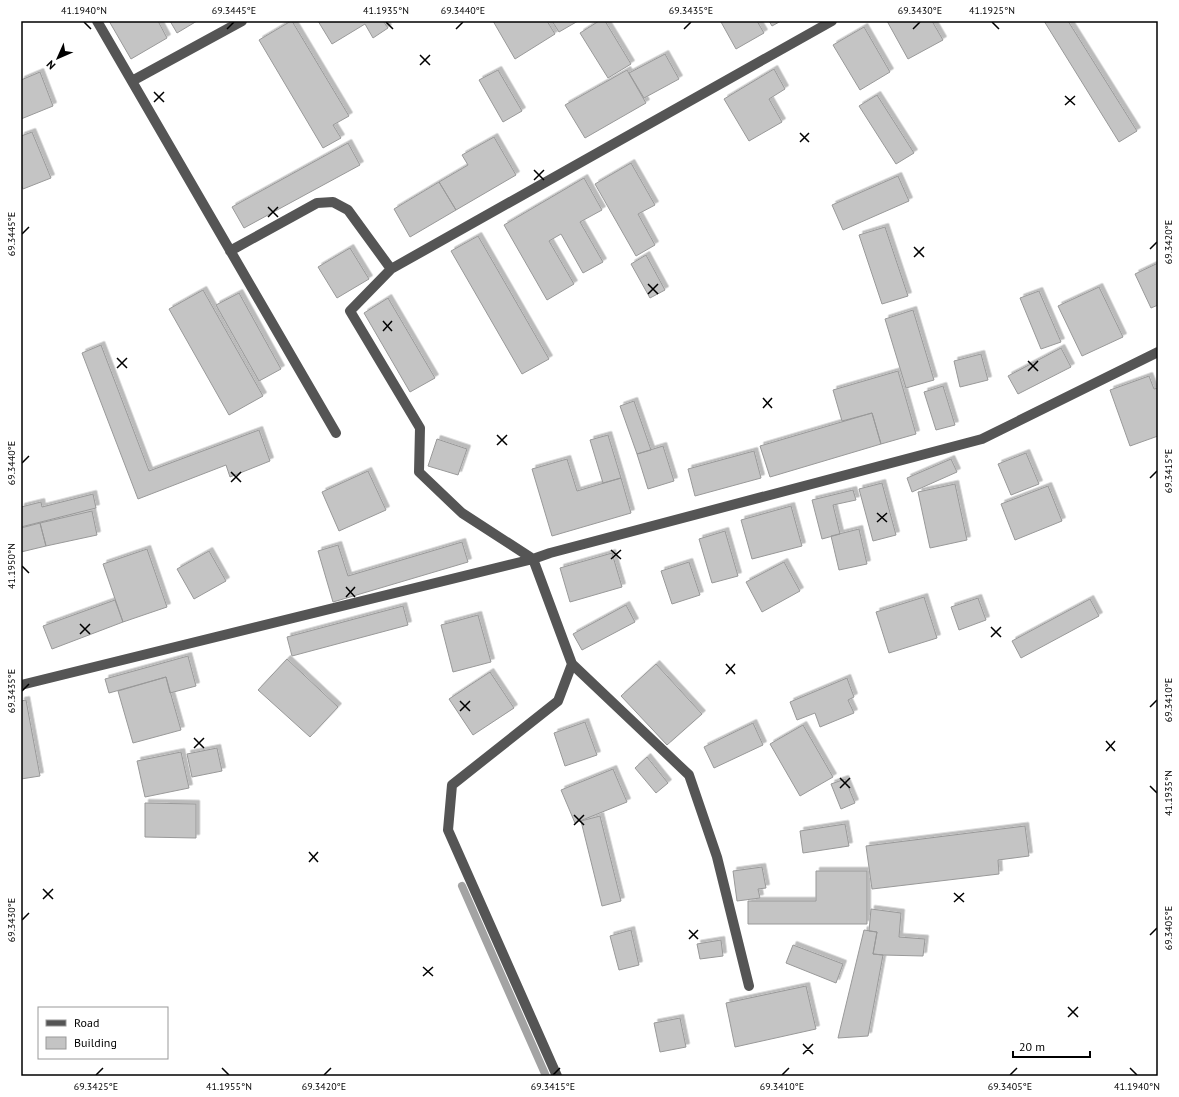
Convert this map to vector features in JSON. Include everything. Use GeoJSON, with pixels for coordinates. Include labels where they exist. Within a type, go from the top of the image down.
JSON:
{"type":"FeatureCollection","features":[{"type":"Feature","properties":{"kind":"street"},"geometry":{"type":"LineString","coordinates":[[97,21],[336,433]]}},
{"type":"Feature","properties":{"kind":"street"},"geometry":{"type":"LineString","coordinates":[[132,82],[242,21]]}},
{"type":"Feature","properties":{"kind":"street"},"geometry":{"type":"LineString","coordinates":[[748,986],[717,857],[689,776],[572,664],[533,559],[462,513],[419,472],[420,428],[350,311],[390,269],[832,21]]}},
{"type":"Feature","properties":{"kind":"street"},"geometry":{"type":"LineString","coordinates":[[230,251],[317,203],[333,202],[348,210],[390,269]]}},
{"type":"Feature","properties":{"kind":"street"},"geometry":{"type":"LineString","coordinates":[[21,685],[533,559],[558,551],[982,439],[1158,352]]}},
{"type":"Feature","properties":{"kind":"street"},"geometry":{"type":"LineString","coordinates":[[557,1076],[448,830],[452,785],[558,700],[572,664]]}},
{"type":"Feature","properties":{"kind":"building"},"geometry":{"type":"Polygon","coordinates":[[[109,21],[158,21],[167,38],[131,59],[109,21]]]}},
{"type":"Feature","properties":{"kind":"building"},"geometry":{"type":"Polygon","coordinates":[[[170,21],[197,21],[177,33],[170,21]]]}},
{"type":"Feature","properties":{"kind":"building"},"geometry":{"type":"Polygon","coordinates":[[[291,21],[349,116],[333,125],[341,138],[323,148],[259,40],[291,21]]]}},
{"type":"Feature","properties":{"kind":"building"},"geometry":{"type":"Polygon","coordinates":[[[318,21],[383,21],[388,28],[373,38],[365,24],[332,44],[318,21]]]}},
{"type":"Feature","properties":{"kind":"building"},"geometry":{"type":"Polygon","coordinates":[[[493,21],[547,21],[555,34],[515,59],[493,21]]]}},
{"type":"Feature","properties":{"kind":"building"},"geometry":{"type":"Polygon","coordinates":[[[552,21],[578,21],[559,32],[552,21]]]}},
{"type":"Feature","properties":{"kind":"building"},"geometry":{"type":"Polygon","coordinates":[[[599,21],[605,21],[631,64],[608,78],[580,33],[599,21]]]}},
{"type":"Feature","properties":{"kind":"building"},"geometry":{"type":"Polygon","coordinates":[[[757,21],[764,33],[736,49],[721,22],[757,21]]]}},
{"type":"Feature","properties":{"kind":"building"},"geometry":{"type":"Polygon","coordinates":[[[769,21],[781,21],[772,26],[769,21]]]}},
{"type":"Feature","properties":{"kind":"building"},"geometry":{"type":"Polygon","coordinates":[[[887,21],[932,21],[943,40],[908,59],[887,21]]]}},
{"type":"Feature","properties":{"kind":"building"},"geometry":{"type":"Polygon","coordinates":[[[1044,21],[1068,21],[1137,131],[1119,142],[1044,21]]]}},
{"type":"Feature","properties":{"kind":"building"},"geometry":{"type":"Polygon","coordinates":[[[864,27],[890,72],[860,90],[833,45],[864,27]]]}},
{"type":"Feature","properties":{"kind":"building"},"geometry":{"type":"Polygon","coordinates":[[[665,54],[679,79],[644,98],[629,73],[665,54]]]}},
{"type":"Feature","properties":{"kind":"building"},"geometry":{"type":"Polygon","coordinates":[[[774,69],[785,89],[769,99],[782,122],[749,141],[724,99],[774,69]]]}},
{"type":"Feature","properties":{"kind":"building"},"geometry":{"type":"Polygon","coordinates":[[[498,70],[522,111],[503,122],[479,80],[498,70]]]}},
{"type":"Feature","properties":{"kind":"building"},"geometry":{"type":"Polygon","coordinates":[[[627,70],[646,103],[585,138],[565,105],[627,70]]]}},
{"type":"Feature","properties":{"kind":"building"},"geometry":{"type":"Polygon","coordinates":[[[40,72],[53,106],[21,119],[21,80],[40,72]]]}},
{"type":"Feature","properties":{"kind":"building"},"geometry":{"type":"Polygon","coordinates":[[[877,95],[914,153],[896,164],[859,106],[877,95]]]}},
{"type":"Feature","properties":{"kind":"building"},"geometry":{"type":"Polygon","coordinates":[[[32,132],[51,178],[23,189],[21,184],[21,136],[32,132]]]}},
{"type":"Feature","properties":{"kind":"building"},"geometry":{"type":"Polygon","coordinates":[[[494,137],[516,175],[456,210],[439,182],[468,165],[462,155],[494,137]]]}},
{"type":"Feature","properties":{"kind":"building"},"geometry":{"type":"Polygon","coordinates":[[[348,143],[360,165],[244,228],[232,207],[348,143]]]}},
{"type":"Feature","properties":{"kind":"building"},"geometry":{"type":"Polygon","coordinates":[[[631,163],[655,205],[638,214],[655,245],[636,256],[595,184],[631,163]]]}},
{"type":"Feature","properties":{"kind":"building"},"geometry":{"type":"Polygon","coordinates":[[[898,176],[909,201],[843,230],[832,205],[898,176]]]}},
{"type":"Feature","properties":{"kind":"building"},"geometry":{"type":"Polygon","coordinates":[[[584,178],[602,210],[580,222],[603,262],[583,273],[561,234],[549,241],[574,284],[547,300],[504,225],[584,178]]]}},
{"type":"Feature","properties":{"kind":"building"},"geometry":{"type":"Polygon","coordinates":[[[439,182],[456,210],[410,237],[394,209],[439,182]]]}},
{"type":"Feature","properties":{"kind":"building"},"geometry":{"type":"Polygon","coordinates":[[[885,227],[908,296],[882,304],[859,235],[885,227]]]}},
{"type":"Feature","properties":{"kind":"building"},"geometry":{"type":"Polygon","coordinates":[[[478,236],[549,359],[522,374],[451,251],[478,236]]]}},
{"type":"Feature","properties":{"kind":"building"},"geometry":{"type":"Polygon","coordinates":[[[350,248],[369,279],[337,298],[318,267],[350,248]]]}},
{"type":"Feature","properties":{"kind":"building"},"geometry":{"type":"Polygon","coordinates":[[[646,255],[665,290],[650,298],[631,264],[646,255]]]}},
{"type":"Feature","properties":{"kind":"building"},"geometry":{"type":"Polygon","coordinates":[[[1158,263],[1158,305],[1151,308],[1135,274],[1158,263]]]}},
{"type":"Feature","properties":{"kind":"building"},"geometry":{"type":"Polygon","coordinates":[[[1099,287],[1123,337],[1082,356],[1058,306],[1099,287]]]}},
{"type":"Feature","properties":{"kind":"building"},"geometry":{"type":"Polygon","coordinates":[[[203,290],[263,396],[229,415],[169,309],[203,290]]]}},
{"type":"Feature","properties":{"kind":"building"},"geometry":{"type":"Polygon","coordinates":[[[1039,291],[1061,342],[1041,349],[1020,298],[1039,291]]]}},
{"type":"Feature","properties":{"kind":"building"},"geometry":{"type":"Polygon","coordinates":[[[239,293],[281,369],[259,381],[216,305],[239,293]]]}},
{"type":"Feature","properties":{"kind":"building"},"geometry":{"type":"Polygon","coordinates":[[[388,298],[435,378],[410,392],[364,313],[388,298]]]}},
{"type":"Feature","properties":{"kind":"building"},"geometry":{"type":"Polygon","coordinates":[[[913,310],[934,380],[906,388],[885,319],[913,310]]]}},
{"type":"Feature","properties":{"kind":"building"},"geometry":{"type":"Polygon","coordinates":[[[101,345],[149,471],[259,430],[270,461],[230,477],[226,465],[138,499],[82,353],[101,345]]]}},
{"type":"Feature","properties":{"kind":"building"},"geometry":{"type":"Polygon","coordinates":[[[1061,348],[1071,367],[1018,394],[1008,376],[1061,348]]]}},
{"type":"Feature","properties":{"kind":"building"},"geometry":{"type":"Polygon","coordinates":[[[981,354],[988,380],[960,387],[954,361],[981,354]]]}},
{"type":"Feature","properties":{"kind":"building"},"geometry":{"type":"Polygon","coordinates":[[[898,371],[916,434],[881,444],[872,413],[842,421],[833,390],[898,371]]]}},
{"type":"Feature","properties":{"kind":"building"},"geometry":{"type":"Polygon","coordinates":[[[1149,376],[1154,389],[1158,388],[1158,436],[1130,446],[1110,390],[1149,376]]]}},
{"type":"Feature","properties":{"kind":"building"},"geometry":{"type":"Polygon","coordinates":[[[943,386],[955,425],[936,430],[924,392],[943,386]]]}},
{"type":"Feature","properties":{"kind":"building"},"geometry":{"type":"Polygon","coordinates":[[[634,401],[651,450],[637,454],[620,406],[634,401]]]}},
{"type":"Feature","properties":{"kind":"building"},"geometry":{"type":"Polygon","coordinates":[[[872,413],[881,444],[770,477],[760,446],[872,413]]]}},
{"type":"Feature","properties":{"kind":"building"},"geometry":{"type":"Polygon","coordinates":[[[608,435],[621,478],[603,483],[590,440],[608,435]]]}},
{"type":"Feature","properties":{"kind":"building"},"geometry":{"type":"Polygon","coordinates":[[[437,439],[467,449],[458,475],[428,466],[437,439]]]}},
{"type":"Feature","properties":{"kind":"building"},"geometry":{"type":"Polygon","coordinates":[[[663,446],[674,481],[648,489],[637,454],[663,446]]]}},
{"type":"Feature","properties":{"kind":"building"},"geometry":{"type":"Polygon","coordinates":[[[754,451],[761,478],[695,496],[688,469],[754,451]]]}},
{"type":"Feature","properties":{"kind":"building"},"geometry":{"type":"Polygon","coordinates":[[[1026,453],[1039,484],[1011,495],[998,464],[1026,453]]]}},
{"type":"Feature","properties":{"kind":"building"},"geometry":{"type":"Polygon","coordinates":[[[567,459],[577,491],[621,478],[631,513],[552,536],[532,469],[567,459]]]}},
{"type":"Feature","properties":{"kind":"building"},"geometry":{"type":"Polygon","coordinates":[[[951,459],[957,472],[912,492],[907,478],[951,459]]]}},
{"type":"Feature","properties":{"kind":"building"},"geometry":{"type":"Polygon","coordinates":[[[368,471],[386,510],[339,531],[322,492],[368,471]]]}},
{"type":"Feature","properties":{"kind":"building"},"geometry":{"type":"Polygon","coordinates":[[[882,483],[896,535],[873,541],[859,489],[882,483]]]}},
{"type":"Feature","properties":{"kind":"building"},"geometry":{"type":"Polygon","coordinates":[[[955,484],[967,540],[930,548],[918,492],[955,484]]]}},
{"type":"Feature","properties":{"kind":"building"},"geometry":{"type":"Polygon","coordinates":[[[1048,486],[1062,521],[1015,540],[1001,504],[1048,486]]]}},
{"type":"Feature","properties":{"kind":"building"},"geometry":{"type":"Polygon","coordinates":[[[853,490],[856,500],[833,505],[840,534],[822,539],[812,500],[853,490]]]}},
{"type":"Feature","properties":{"kind":"building"},"geometry":{"type":"Polygon","coordinates":[[[93,494],[96,508],[21,527],[21,507],[41,502],[42,507],[93,494]]]}},
{"type":"Feature","properties":{"kind":"building"},"geometry":{"type":"Polygon","coordinates":[[[791,506],[802,546],[752,559],[741,520],[791,506]]]}},
{"type":"Feature","properties":{"kind":"building"},"geometry":{"type":"Polygon","coordinates":[[[92,511],[97,535],[46,546],[40,523],[92,511]]]}},
{"type":"Feature","properties":{"kind":"building"},"geometry":{"type":"Polygon","coordinates":[[[40,523],[46,546],[21,552],[21,528],[40,523]]]}},
{"type":"Feature","properties":{"kind":"building"},"geometry":{"type":"Polygon","coordinates":[[[859,529],[867,564],[839,570],[831,536],[859,529]]]}},
{"type":"Feature","properties":{"kind":"building"},"geometry":{"type":"Polygon","coordinates":[[[725,531],[738,576],[712,583],[699,539],[725,531]]]}},
{"type":"Feature","properties":{"kind":"building"},"geometry":{"type":"Polygon","coordinates":[[[462,542],[468,562],[333,602],[318,551],[338,545],[348,576],[462,542]]]}},
{"type":"Feature","properties":{"kind":"building"},"geometry":{"type":"Polygon","coordinates":[[[147,549],[167,607],[123,622],[103,564],[147,549]]]}},
{"type":"Feature","properties":{"kind":"building"},"geometry":{"type":"Polygon","coordinates":[[[209,551],[226,581],[194,599],[177,569],[209,551]]]}},
{"type":"Feature","properties":{"kind":"building"},"geometry":{"type":"Polygon","coordinates":[[[612,553],[622,587],[570,602],[560,568],[612,553]]]}},
{"type":"Feature","properties":{"kind":"building"},"geometry":{"type":"Polygon","coordinates":[[[689,562],[700,595],[672,604],[661,571],[689,562]]]}},
{"type":"Feature","properties":{"kind":"building"},"geometry":{"type":"Polygon","coordinates":[[[784,562],[800,591],[762,612],[746,582],[784,562]]]}},
{"type":"Feature","properties":{"kind":"building"},"geometry":{"type":"Polygon","coordinates":[[[924,597],[937,638],[889,653],[876,612],[924,597]]]}},
{"type":"Feature","properties":{"kind":"building"},"geometry":{"type":"Polygon","coordinates":[[[978,598],[986,620],[959,630],[951,607],[978,598]]]}},
{"type":"Feature","properties":{"kind":"building"},"geometry":{"type":"Polygon","coordinates":[[[1090,599],[1099,616],[1021,658],[1012,641],[1090,599]]]}},
{"type":"Feature","properties":{"kind":"building"},"geometry":{"type":"Polygon","coordinates":[[[115,600],[123,622],[52,649],[43,626],[115,600]]]}},
{"type":"Feature","properties":{"kind":"building"},"geometry":{"type":"Polygon","coordinates":[[[626,605],[635,622],[582,650],[573,634],[626,605]]]}},
{"type":"Feature","properties":{"kind":"building"},"geometry":{"type":"Polygon","coordinates":[[[403,606],[408,625],[292,656],[287,637],[403,606]]]}},
{"type":"Feature","properties":{"kind":"building"},"geometry":{"type":"Polygon","coordinates":[[[478,615],[491,662],[453,672],[441,625],[478,615]]]}},
{"type":"Feature","properties":{"kind":"building"},"geometry":{"type":"Polygon","coordinates":[[[188,656],[196,686],[170,693],[166,677],[109,693],[105,679],[188,656]]]}},
{"type":"Feature","properties":{"kind":"building"},"geometry":{"type":"Polygon","coordinates":[[[287,659],[338,707],[310,737],[258,690],[287,659]]]}},
{"type":"Feature","properties":{"kind":"building"},"geometry":{"type":"Polygon","coordinates":[[[656,664],[702,714],[667,745],[621,696],[656,664]]]}},
{"type":"Feature","properties":{"kind":"building"},"geometry":{"type":"Polygon","coordinates":[[[490,672],[514,708],[473,735],[449,699],[490,672]]]}},
{"type":"Feature","properties":{"kind":"building"},"geometry":{"type":"Polygon","coordinates":[[[166,677],[181,730],[133,743],[118,691],[166,677]]]}},
{"type":"Feature","properties":{"kind":"building"},"geometry":{"type":"Polygon","coordinates":[[[847,678],[854,697],[848,700],[854,713],[820,727],[815,713],[797,720],[790,702],[847,678]]]}},
{"type":"Feature","properties":{"kind":"building"},"geometry":{"type":"Polygon","coordinates":[[[26,700],[40,776],[21,779],[21,701],[26,700]]]}},
{"type":"Feature","properties":{"kind":"building"},"geometry":{"type":"Polygon","coordinates":[[[585,722],[597,755],[565,766],[554,733],[585,722]]]}},
{"type":"Feature","properties":{"kind":"building"},"geometry":{"type":"Polygon","coordinates":[[[753,723],[763,745],[714,768],[704,747],[753,723]]]}},
{"type":"Feature","properties":{"kind":"building"},"geometry":{"type":"Polygon","coordinates":[[[803,725],[833,777],[800,796],[770,744],[803,725]]]}},
{"type":"Feature","properties":{"kind":"building"},"geometry":{"type":"Polygon","coordinates":[[[217,748],[222,771],[192,777],[187,754],[217,748]]]}},
{"type":"Feature","properties":{"kind":"building"},"geometry":{"type":"Polygon","coordinates":[[[181,752],[189,788],[145,797],[137,761],[181,752]]]}},
{"type":"Feature","properties":{"kind":"building"},"geometry":{"type":"Polygon","coordinates":[[[647,757],[668,783],[656,793],[635,768],[647,757]]]}},
{"type":"Feature","properties":{"kind":"building"},"geometry":{"type":"Polygon","coordinates":[[[613,769],[627,802],[575,823],[561,790],[613,769]]]}},
{"type":"Feature","properties":{"kind":"building"},"geometry":{"type":"Polygon","coordinates":[[[845,779],[855,803],[841,809],[831,784],[845,779]]]}},
{"type":"Feature","properties":{"kind":"building"},"geometry":{"type":"Polygon","coordinates":[[[145,803],[196,804],[196,838],[145,837],[145,803]]]}},
{"type":"Feature","properties":{"kind":"building"},"geometry":{"type":"Polygon","coordinates":[[[600,816],[621,901],[602,906],[581,821],[600,816]]]}},
{"type":"Feature","properties":{"kind":"building"},"geometry":{"type":"Polygon","coordinates":[[[845,824],[849,846],[803,853],[800,831],[845,824]]]}},
{"type":"Feature","properties":{"kind":"building"},"geometry":{"type":"Polygon","coordinates":[[[1025,826],[1029,856],[998,860],[999,874],[872,889],[866,846],[1025,826]]]}},
{"type":"Feature","properties":{"kind":"building"},"geometry":{"type":"Polygon","coordinates":[[[762,867],[766,888],[758,889],[760,898],[737,901],[733,871],[762,867]]]}},
{"type":"Feature","properties":{"kind":"building"},"geometry":{"type":"Polygon","coordinates":[[[816,871],[867,871],[867,924],[748,924],[748,901],[816,901],[816,871]]]}},
{"type":"Feature","properties":{"kind":"building"},"geometry":{"type":"Polygon","coordinates":[[[871,909],[901,913],[899,937],[925,939],[923,956],[873,954],[877,932],[869,931],[871,909]]]}},
{"type":"Feature","properties":{"kind":"building"},"geometry":{"type":"Polygon","coordinates":[[[631,930],[639,965],[619,970],[610,936],[631,930]]]}},
{"type":"Feature","properties":{"kind":"building"},"geometry":{"type":"Polygon","coordinates":[[[864,930],[877,932],[873,954],[883,955],[868,1036],[838,1038],[864,930]]]}},
{"type":"Feature","properties":{"kind":"building"},"geometry":{"type":"Polygon","coordinates":[[[721,940],[723,956],[700,959],[697,944],[721,940]]]}},
{"type":"Feature","properties":{"kind":"building"},"geometry":{"type":"Polygon","coordinates":[[[793,945],[843,964],[836,983],[786,963],[793,945]]]}},
{"type":"Feature","properties":{"kind":"building"},"geometry":{"type":"Polygon","coordinates":[[[806,986],[816,1029],[735,1047],[726,1003],[806,986]]]}},
{"type":"Feature","properties":{"kind":"building"},"geometry":{"type":"Polygon","coordinates":[[[680,1018],[686,1047],[660,1052],[654,1023],[680,1018]]]}},
{"type":"Feature","properties":{"kind":"waterway"},"geometry":{"type":"LineString","coordinates":[[462,886],[546,1076]]}}]}
